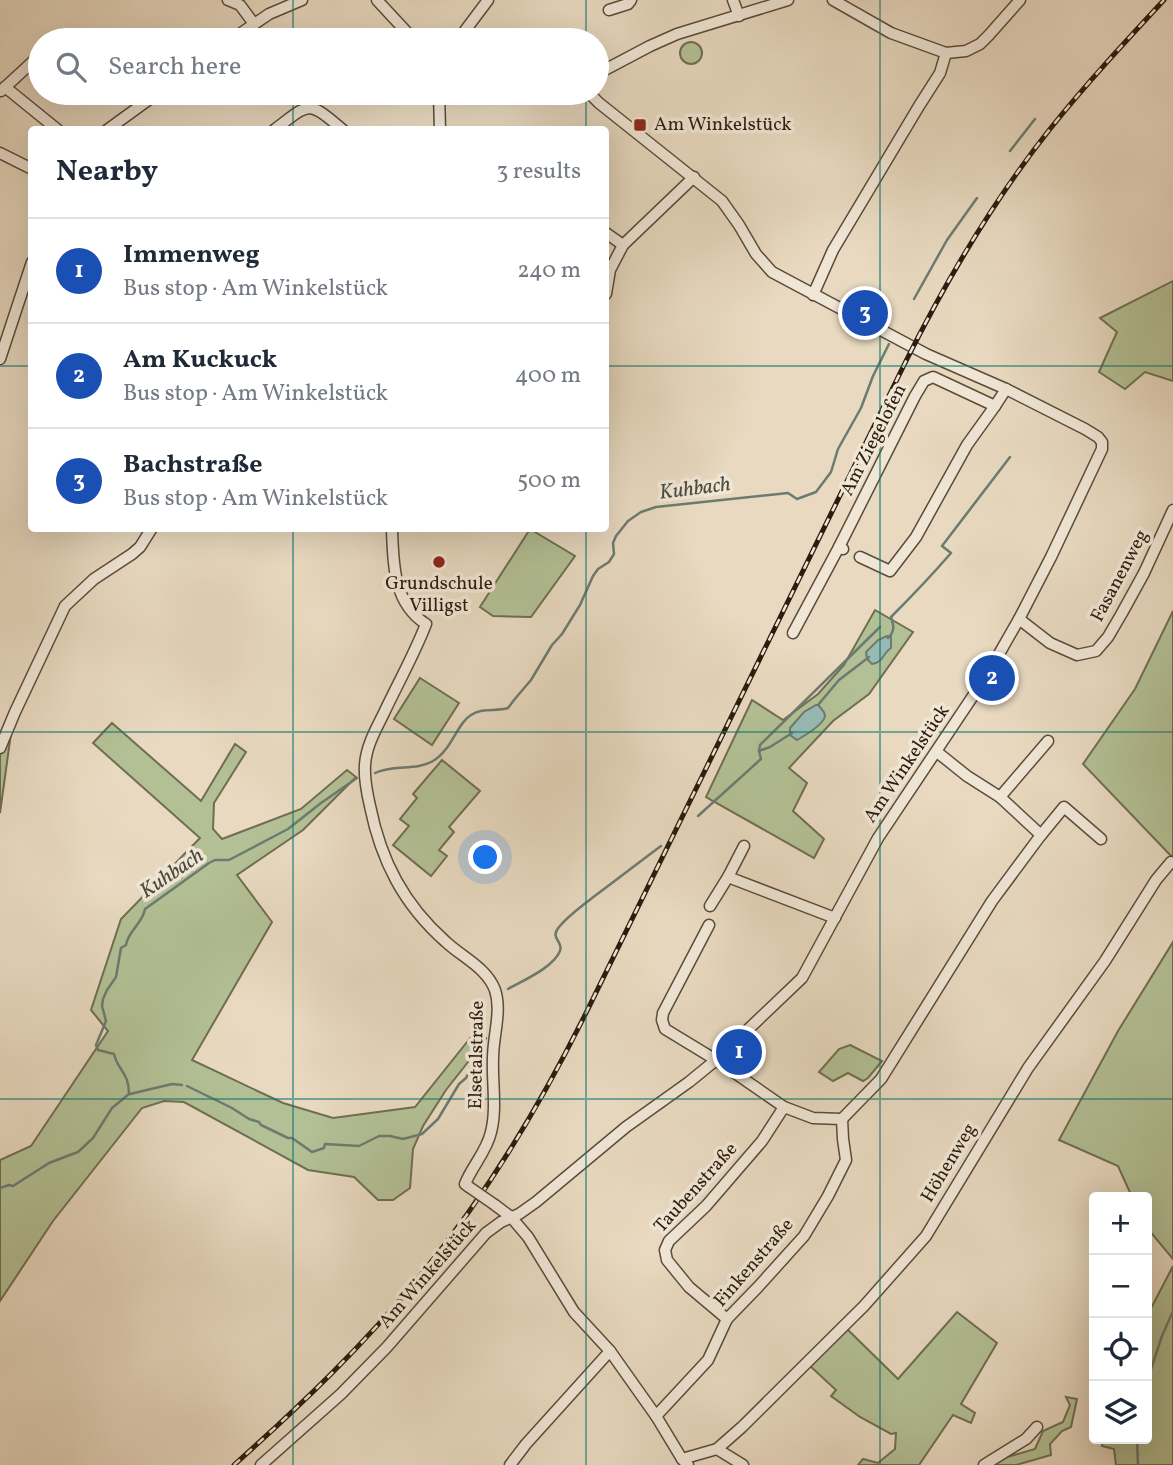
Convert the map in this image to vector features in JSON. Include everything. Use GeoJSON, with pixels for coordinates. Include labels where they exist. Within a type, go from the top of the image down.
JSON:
{"type":"FeatureCollection","features":[{"type":"Feature","properties":{"kind":"street"},"geometry":{"type":"LineString","coordinates":[[228,0],[240,5],[254,24]]}},
{"type":"Feature","properties":{"kind":"street"},"geometry":{"type":"LineString","coordinates":[[248,28],[269,14],[302,0]]}},
{"type":"Feature","properties":{"kind":"street"},"geometry":{"type":"LineString","coordinates":[[377,0],[403,28]]}},
{"type":"Feature","properties":{"kind":"street"},"geometry":{"type":"LineString","coordinates":[[467,28],[488,0]]}},
{"type":"Feature","properties":{"kind":"street"},"geometry":{"type":"LineString","coordinates":[[609,10],[628,4],[631,0]]}},
{"type":"Feature","properties":{"kind":"street"},"geometry":{"type":"LineString","coordinates":[[733,0],[739,16]]}},
{"type":"Feature","properties":{"kind":"street"},"geometry":{"type":"LineString","coordinates":[[609,68],[677,34],[788,0]]}},
{"type":"Feature","properties":{"kind":"street"},"geometry":{"type":"LineString","coordinates":[[833,0],[891,33],[946,53],[966,51],[980,44],[1020,0]]}},
{"type":"Feature","properties":{"kind":"street"},"geometry":{"type":"LineString","coordinates":[[813,295],[833,250],[940,73],[946,53]]}},
{"type":"Feature","properties":{"kind":"street"},"geometry":{"type":"LineString","coordinates":[[28,66],[3,89],[53,126]]}},
{"type":"Feature","properties":{"kind":"street"},"geometry":{"type":"LineString","coordinates":[[113,126],[141,105]]}},
{"type":"Feature","properties":{"kind":"street"},"geometry":{"type":"LineString","coordinates":[[439,105],[440,126]]}},
{"type":"Feature","properties":{"kind":"street","name":"Am Winkelstück"},"geometry":{"type":"LineString","coordinates":[[261,1465],[341,1394],[387,1347],[486,1233],[526,1210],[617,1134],[689,1082],[802,978],[865,859],[988,675],[1019,619],[1102,449],[1102,442],[1085,429],[1006,388],[926,354],[778,276],[765,265],[722,201],[602,105]]}},
{"type":"Feature","properties":{"kind":"street"},"geometry":{"type":"LineString","coordinates":[[279,126],[308,108],[322,112],[338,126]]}},
{"type":"Feature","properties":{"kind":"street"},"geometry":{"type":"LineString","coordinates":[[0,153],[28,167]]}},
{"type":"Feature","properties":{"kind":"street"},"geometry":{"type":"LineString","coordinates":[[609,276],[623,245],[694,177]]}},
{"type":"Feature","properties":{"kind":"street"},"geometry":{"type":"LineString","coordinates":[[609,235],[623,245]]}},
{"type":"Feature","properties":{"kind":"street"},"geometry":{"type":"LineString","coordinates":[[0,359],[28,274]]}},
{"type":"Feature","properties":{"kind":"street","name":"Am Ziegelofen"},"geometry":{"type":"LineString","coordinates":[[793,633],[842,548],[915,396],[925,381],[933,377],[995,406]]}},
{"type":"Feature","properties":{"kind":"street"},"geometry":{"type":"LineString","coordinates":[[860,557],[890,571],[916,537],[967,445],[1006,388]]}},
{"type":"Feature","properties":{"kind":"street","name":"Fasanenweg"},"geometry":{"type":"LineString","coordinates":[[1019,619],[1050,643],[1077,655],[1096,651],[1108,637],[1127,603],[1173,510]]}},
{"type":"Feature","properties":{"kind":"street"},"geometry":{"type":"LineString","coordinates":[[0,748],[65,606],[94,579],[132,555],[149,532]]}},
{"type":"Feature","properties":{"kind":"street","name":"Elsetalstraße"},"geometry":{"type":"LineString","coordinates":[[392,532],[393,565],[399,590],[414,615],[426,624],[370,740],[365,780],[376,833],[395,880],[427,924],[478,967],[492,983],[495,991],[497,1012],[493,1055],[493,1120],[488,1142],[467,1185],[510,1217],[528,1237],[574,1312],[610,1351],[685,1462],[717,1449]]}},
{"type":"Feature","properties":{"kind":"street"},"geometry":{"type":"LineString","coordinates":[[1000,797],[1048,741]]}},
{"type":"Feature","properties":{"kind":"street"},"geometry":{"type":"LineString","coordinates":[[937,752],[1000,797],[1041,835]]}},
{"type":"Feature","properties":{"kind":"street"},"geometry":{"type":"LineString","coordinates":[[709,925],[663,1013],[665,1029],[784,1107],[813,1118],[842,1119],[881,1079],[992,901],[1064,807],[1101,839]]}},
{"type":"Feature","properties":{"kind":"street"},"geometry":{"type":"LineString","coordinates":[[710,906],[744,846]]}},
{"type":"Feature","properties":{"kind":"street","name":"Höhenweg"},"geometry":{"type":"LineString","coordinates":[[717,1449],[864,1306],[926,1236],[1028,1068],[1105,961],[1156,880],[1171,862]]}},
{"type":"Feature","properties":{"kind":"street"},"geometry":{"type":"LineString","coordinates":[[728,877],[835,918]]}},
{"type":"Feature","properties":{"kind":"street","name":"Taubenstraße"},"geometry":{"type":"LineString","coordinates":[[727,1318],[689,1287],[667,1260],[665,1250],[669,1241],[706,1206],[762,1141],[784,1107]]}},
{"type":"Feature","properties":{"kind":"street","name":"Finkenstraße"},"geometry":{"type":"LineString","coordinates":[[656,1416],[708,1360],[727,1318],[804,1236],[846,1160],[842,1119]]}},
{"type":"Feature","properties":{"kind":"street"},"geometry":{"type":"LineString","coordinates":[[510,1465],[610,1351]]}},
{"type":"Feature","properties":{"kind":"street"},"geometry":{"type":"LineString","coordinates":[[984,1465],[1026,1439],[1037,1427]]}},
{"type":"Feature","properties":{"kind":"street"},"geometry":{"type":"LineString","coordinates":[[717,1449],[743,1465]]}},
{"type":"Feature","properties":{"kind":"green space"},"geometry":{"type":"Polygon","coordinates":[[[691,42],[699,45],[702,53],[699,61],[691,64],[683,61],[680,53],[683,45],[691,42]]]}},
{"type":"Feature","properties":{"kind":"green space"},"geometry":{"type":"Polygon","coordinates":[[[1173,281],[1173,381],[1145,372],[1125,389],[1099,372],[1117,332],[1100,318],[1173,281]]]}},
{"type":"Feature","properties":{"kind":"green space"},"geometry":{"type":"Polygon","coordinates":[[[528,532],[535,532],[575,556],[531,617],[493,616],[480,607],[528,532]]]}},
{"type":"Feature","properties":{"kind":"green space"},"geometry":{"type":"Polygon","coordinates":[[[875,610],[913,632],[869,694],[833,721],[789,768],[807,783],[793,811],[824,839],[814,858],[706,797],[752,700],[783,720],[818,694],[844,665],[875,610]]]}},
{"type":"Feature","properties":{"kind":"green space"},"geometry":{"type":"Polygon","coordinates":[[[1173,611],[1173,858],[1083,764],[1135,689],[1173,611]]]}},
{"type":"Feature","properties":{"kind":"green space"},"geometry":{"type":"Polygon","coordinates":[[[420,678],[459,703],[432,745],[394,719],[420,678]]]}},
{"type":"Feature","properties":{"kind":"green space"},"geometry":{"type":"Polygon","coordinates":[[[112,723],[201,801],[235,744],[246,752],[214,803],[213,829],[222,839],[301,809],[347,770],[356,777],[303,830],[237,875],[272,922],[192,1060],[283,1103],[333,1118],[415,1107],[479,1027],[479,1048],[446,1090],[423,1126],[413,1149],[410,1188],[393,1200],[378,1200],[354,1177],[308,1170],[184,1102],[164,1101],[142,1108],[53,1221],[0,1301],[0,1160],[31,1146],[108,1031],[91,1010],[121,919],[200,838],[93,743],[112,723]]]}},
{"type":"Feature","properties":{"kind":"green space"},"geometry":{"type":"Polygon","coordinates":[[[12,726],[0,813],[0,754],[12,726]]]}},
{"type":"Feature","properties":{"kind":"green space"},"geometry":{"type":"Polygon","coordinates":[[[442,760],[480,791],[449,827],[454,832],[439,850],[447,856],[431,876],[393,845],[409,826],[400,819],[417,798],[413,794],[442,760]]]}},
{"type":"Feature","properties":{"kind":"green space"},"geometry":{"type":"Polygon","coordinates":[[[1173,942],[1173,1259],[1152,1234],[1152,1192],[1130,1192],[1118,1166],[1059,1140],[1118,1031],[1173,942]]]}},
{"type":"Feature","properties":{"kind":"green space"},"geometry":{"type":"Polygon","coordinates":[[[850,1045],[882,1061],[868,1078],[863,1081],[848,1073],[833,1081],[819,1072],[839,1049],[850,1045]]]}},
{"type":"Feature","properties":{"kind":"green space"},"geometry":{"type":"Polygon","coordinates":[[[1173,1266],[1173,1465],[1116,1465],[1114,1449],[1103,1444],[1152,1444],[1152,1306],[1173,1266]]]}},
{"type":"Feature","properties":{"kind":"green space"},"geometry":{"type":"Polygon","coordinates":[[[957,1312],[997,1343],[961,1404],[975,1413],[971,1423],[953,1415],[919,1465],[858,1465],[863,1459],[878,1463],[895,1449],[896,1433],[891,1434],[860,1417],[831,1396],[836,1390],[809,1365],[846,1328],[898,1379],[957,1312]]]}},
{"type":"Feature","properties":{"kind":"green space"},"geometry":{"type":"Polygon","coordinates":[[[1066,1397],[1077,1399],[1071,1427],[1062,1431],[1050,1444],[1051,1455],[1016,1465],[993,1465],[1007,1457],[1035,1449],[1043,1431],[1063,1422],[1070,1405],[1066,1397]]]}},
{"type":"Feature","properties":{"kind":"water"},"geometry":{"type":"Polygon","coordinates":[[[891,636],[891,648],[878,662],[872,664],[867,659],[866,652],[878,640],[891,636]]]}},
{"type":"Feature","properties":{"kind":"water"},"geometry":{"type":"Polygon","coordinates":[[[816,705],[824,713],[824,719],[797,740],[790,735],[790,728],[804,712],[816,705]]]}},
{"type":"Feature","properties":{"kind":"waterway","name":"Kuhbach"},"geometry":{"type":"LineString","coordinates":[[1010,151],[1035,119]]}},
{"type":"Feature","properties":{"kind":"waterway","name":"Kuhbach"},"geometry":{"type":"LineString","coordinates":[[914,299],[947,240],[977,198]]}},
{"type":"Feature","properties":{"kind":"waterway","name":"Kuhbach"},"geometry":{"type":"LineString","coordinates":[[375,773],[433,761],[445,750],[471,715],[480,711],[508,708],[562,634],[580,605],[593,576],[609,562],[614,554],[613,543],[616,536],[628,521],[641,512],[656,507],[788,493],[797,499],[816,492],[831,472],[838,449],[861,408],[889,344]]}},
{"type":"Feature","properties":{"kind":"waterway"},"geometry":{"type":"LineString","coordinates":[[888,638],[893,628],[891,617],[951,553],[942,546],[1010,457]]}},
{"type":"Feature","properties":{"kind":"waterway"},"geometry":{"type":"LineString","coordinates":[[759,751],[760,745],[880,627]]}},
{"type":"Feature","properties":{"kind":"waterway"},"geometry":{"type":"LineString","coordinates":[[818,705],[839,680],[869,657]]}},
{"type":"Feature","properties":{"kind":"waterway"},"geometry":{"type":"LineString","coordinates":[[698,816],[761,759],[759,751],[792,733]]}},
{"type":"Feature","properties":{"kind":"waterway","name":"Kuhbach"},"geometry":{"type":"LineString","coordinates":[[0,1188],[13,1186],[49,1163],[78,1152],[93,1138],[112,1108],[129,1094],[127,1081],[114,1054],[98,1050],[96,1045],[106,1021],[103,999],[116,977],[121,948],[126,945],[145,909],[209,863],[229,860],[288,829],[357,778]]}},
{"type":"Feature","properties":{"kind":"waterway"},"geometry":{"type":"LineString","coordinates":[[508,989],[537,973],[556,957],[561,948],[556,931],[566,919],[661,846]]}},
{"type":"Feature","properties":{"kind":"waterway"},"geometry":{"type":"LineString","coordinates":[[187,1086],[261,1125],[292,1138],[312,1152],[324,1148],[325,1144],[359,1146],[379,1136],[403,1139],[422,1134],[438,1119],[459,1084],[466,1078],[486,1038]]}},
{"type":"Feature","properties":{"kind":"waterway"},"geometry":{"type":"LineString","coordinates":[[130,1094],[172,1084],[182,1085]]}},
{"type":"Feature","properties":{"kind":"waterway"},"geometry":{"type":"LineString","coordinates":[[1152,1366],[1173,1311]]}},
{"type":"Feature","properties":{"kind":"waterway"},"geometry":{"type":"LineString","coordinates":[[1137,1444],[1138,1465]]}},
{"type":"Feature","properties":{"kind":"railway"},"geometry":{"type":"LineString","coordinates":[[234,1465],[331,1374],[399,1302],[467,1215],[509,1151],[584,1017],[938,300],[990,212],[1029,156],[1092,79],[1164,0]]}},
{"type":"Feature","properties":{"kind":"place","name":"Am Winkelstück"},"geometry":{"type":"Point","coordinates":[640,125]}},
{"type":"Feature","properties":{"kind":"place","name":"Bachstraße"},"geometry":{"type":"Point","coordinates":[865,313]}},
{"type":"Feature","properties":{"kind":"place","name":"Grundschule Villigst"},"geometry":{"type":"Point","coordinates":[439,562]}},
{"type":"Feature","properties":{"kind":"place","name":"Am Kuckuck"},"geometry":{"type":"Point","coordinates":[992,678]}},
{"type":"Feature","properties":{"kind":"place","name":"Immenweg"},"geometry":{"type":"Point","coordinates":[739,1052]}}]}
